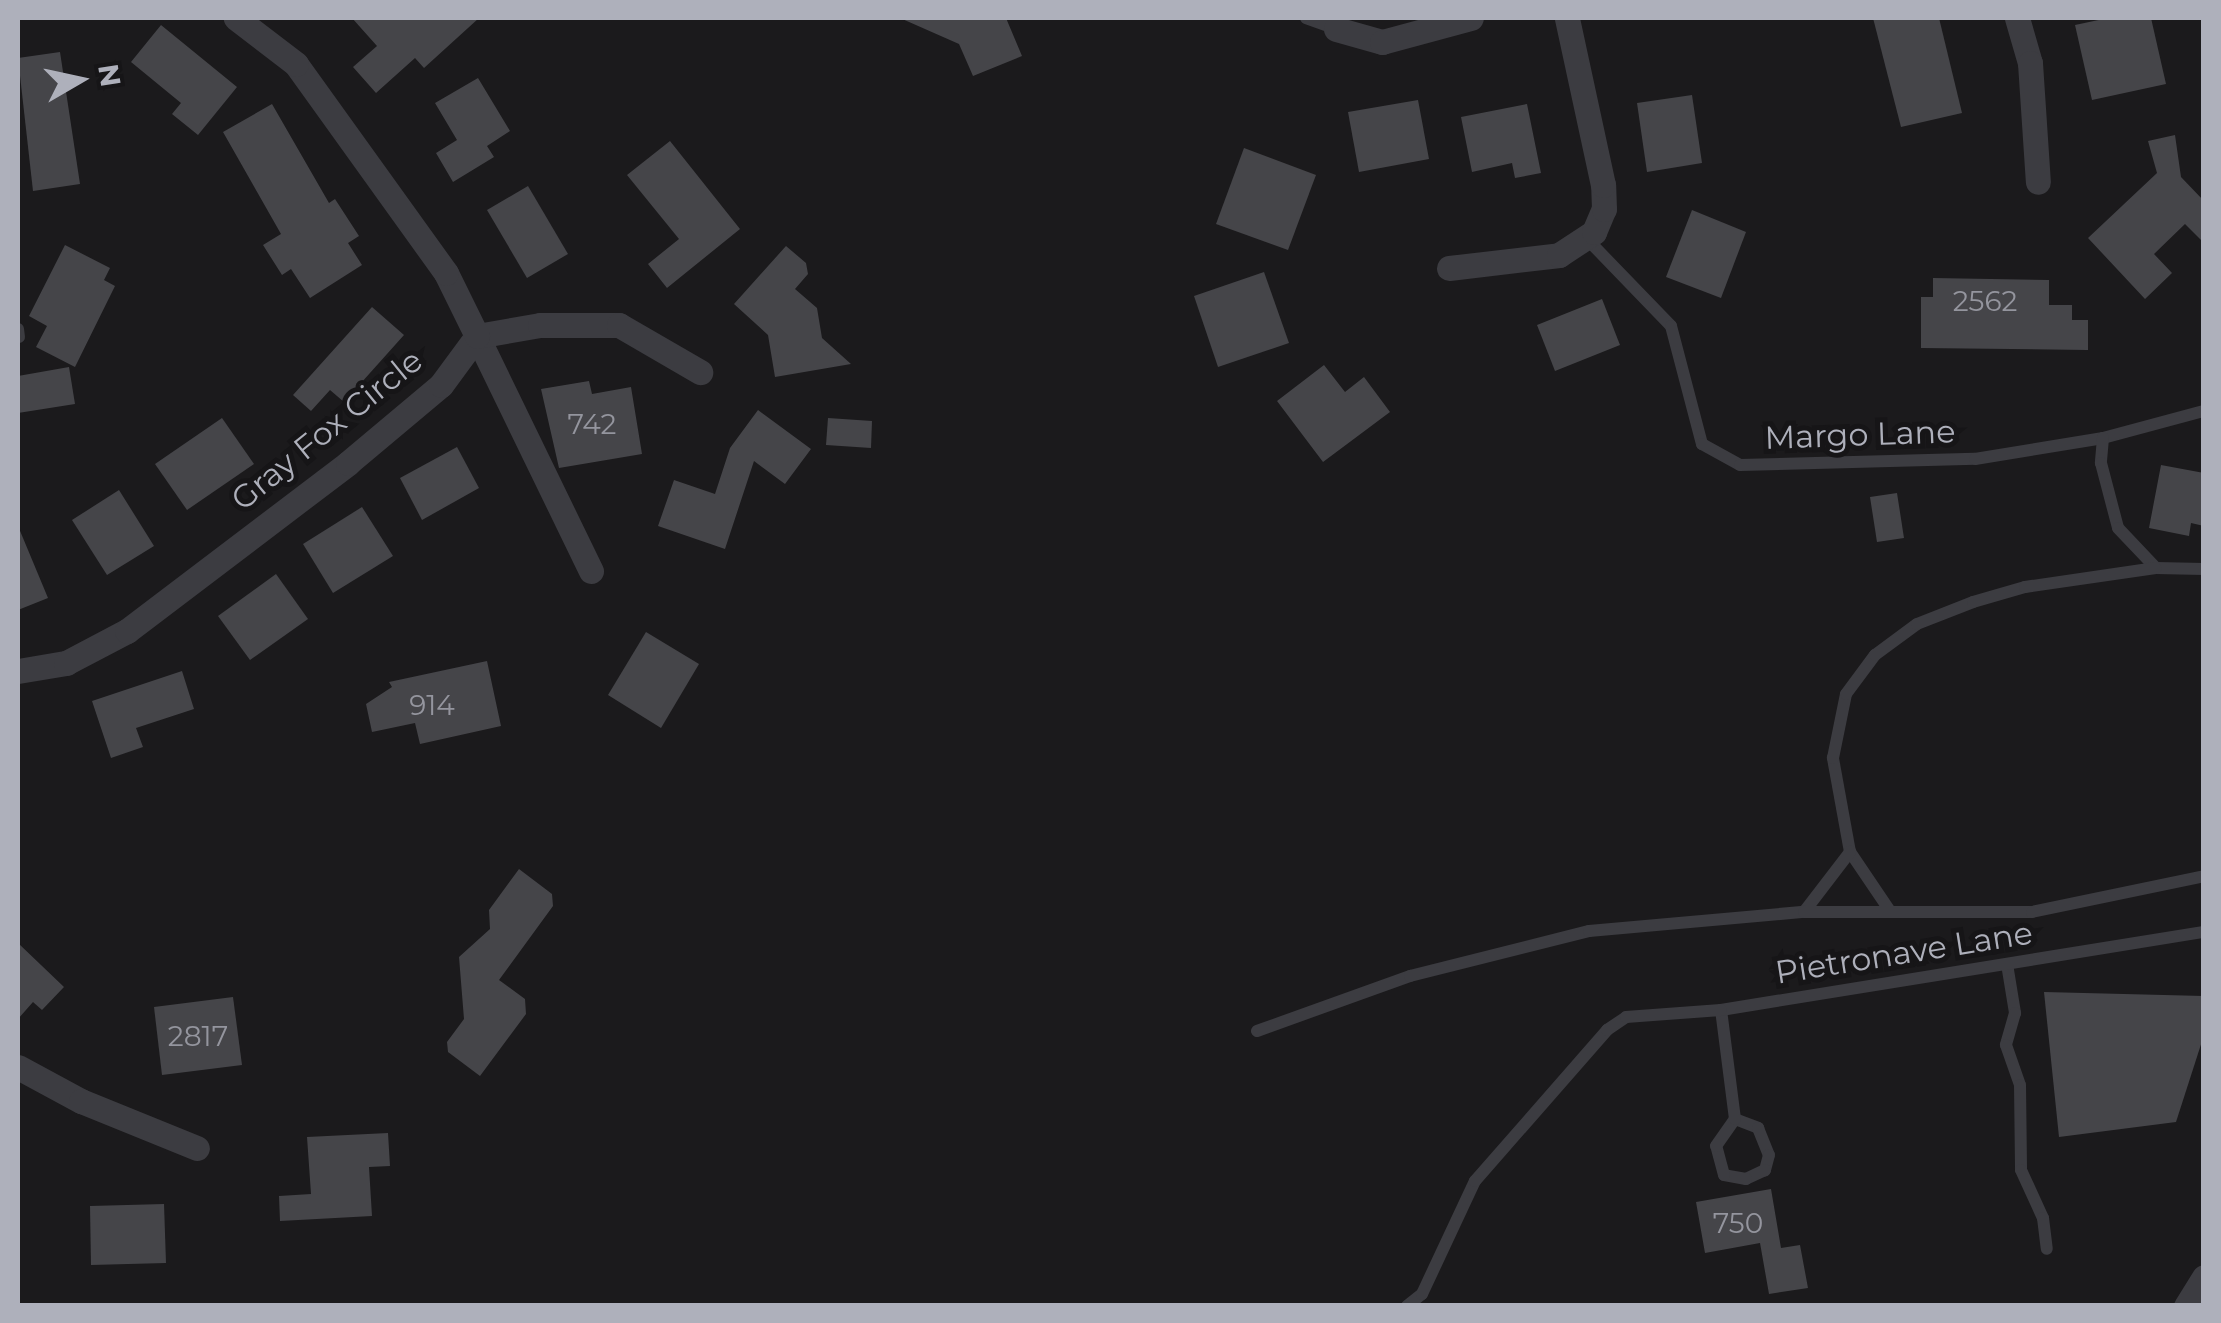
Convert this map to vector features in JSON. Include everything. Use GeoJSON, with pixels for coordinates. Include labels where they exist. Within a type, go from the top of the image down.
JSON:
{"type":"FeatureCollection","features":[{"type":"Feature","properties":{"kind":"street"},"geometry":{"type":"LineString","coordinates":[[236,18],[296,64],[446,273],[590,571]]}},
{"type":"Feature","properties":{"kind":"street"},"geometry":{"type":"LineString","coordinates":[[1336,29],[1382,42],[1471,18]]}},
{"type":"Feature","properties":{"kind":"street"},"geometry":{"type":"LineString","coordinates":[[1449,268],[1560,255],[1587,239],[1604,209],[1603,185],[1567,18],[1552,18]]}},
{"type":"Feature","properties":{"kind":"street"},"geometry":{"type":"LineString","coordinates":[[2017,18],[2032,82],[2038,182]]}},
{"type":"Feature","properties":{"kind":"street"},"geometry":{"type":"LineString","coordinates":[[477,336],[540,325],[619,325],[700,372]]}},
{"type":"Feature","properties":{"kind":"street","name":"Gray Fox Circle"},"geometry":{"type":"LineString","coordinates":[[18,670],[66,663],[127,631],[388,430],[441,384],[477,336]]}},
{"type":"Feature","properties":{"kind":"street"},"geometry":{"type":"LineString","coordinates":[[18,1066],[81,1101],[197,1148]]}},
{"type":"Feature","properties":{"kind":"street"},"geometry":{"type":"LineString","coordinates":[[2186,1306],[2204,1277]]}},
{"type":"Feature","properties":{"kind":"lane"},"geometry":{"type":"LineString","coordinates":[[1306,18],[1336,29]]}},
{"type":"Feature","properties":{"kind":"lane","name":"Margo Lane"},"geometry":{"type":"LineString","coordinates":[[1587,239],[1671,326],[1694,424],[1718,458],[1758,466],[1903,464],[2103,438],[2204,412]]}},
{"type":"Feature","properties":{"kind":"lane"},"geometry":{"type":"LineString","coordinates":[[18,329],[19,337]]}},
{"type":"Feature","properties":{"kind":"lane"},"geometry":{"type":"LineString","coordinates":[[2103,438],[2101,463],[2118,528],[2156,568]]}},
{"type":"Feature","properties":{"kind":"lane"},"geometry":{"type":"LineString","coordinates":[[1890,911],[1850,852],[1833,758],[1846,694],[1875,655],[1917,624],[1973,602],[2156,568],[2204,569]]}},
{"type":"Feature","properties":{"kind":"lane"},"geometry":{"type":"LineString","coordinates":[[1804,912],[1850,852]]}},
{"type":"Feature","properties":{"kind":"lane"},"geometry":{"type":"LineString","coordinates":[[1257,1031],[1410,976],[1589,931],[1804,912],[2032,912],[2204,876]]}},
{"type":"Feature","properties":{"kind":"lane","name":"Pietronave Lane"},"geometry":{"type":"LineString","coordinates":[[1407,1306],[1422,1294],[1475,1181],[1607,1030],[1626,1017],[1721,1010],[2204,932]]}},
{"type":"Feature","properties":{"kind":"lane"},"geometry":{"type":"LineString","coordinates":[[2007,964],[2015,1013],[2006,1046],[2020,1085],[2022,1170],[2043,1218],[2047,1249]]}},
{"type":"Feature","properties":{"kind":"lane"},"geometry":{"type":"LineString","coordinates":[[1721,1010],[1735,1119],[1716,1146],[1724,1175],[1746,1179],[1765,1170],[1769,1155],[1758,1128],[1735,1119]]}},
{"type":"Feature","properties":{"kind":"building"},"geometry":{"type":"Polygon","coordinates":[[[352,18],[479,18],[424,68],[415,58],[376,93],[353,67],[377,46],[352,18]]]}},
{"type":"Feature","properties":{"kind":"building"},"geometry":{"type":"Polygon","coordinates":[[[900,18],[1006,18],[1022,56],[973,76],[959,44],[900,18]]]}},
{"type":"Feature","properties":{"kind":"building"},"geometry":{"type":"Polygon","coordinates":[[[1873,18],[1939,18],[1962,113],[1901,127],[1873,18]]]}},
{"type":"Feature","properties":{"kind":"building"},"geometry":{"type":"Polygon","coordinates":[[[2108,18],[2151,18],[2166,84],[2092,100],[2075,25],[2108,18]]]}},
{"type":"Feature","properties":{"kind":"building"},"geometry":{"type":"Polygon","coordinates":[[[161,25],[237,87],[198,135],[172,114],[181,103],[131,62],[161,25]]]}},
{"type":"Feature","properties":{"kind":"building"},"geometry":{"type":"Polygon","coordinates":[[[60,52],[80,184],[33,191],[18,58],[60,52]]]}},
{"type":"Feature","properties":{"kind":"building"},"geometry":{"type":"Polygon","coordinates":[[[478,78],[510,131],[487,146],[494,157],[453,182],[436,153],[457,140],[435,103],[478,78]]]}},
{"type":"Feature","properties":{"kind":"building"},"geometry":{"type":"Polygon","coordinates":[[[1692,95],[1702,163],[1647,172],[1637,103],[1692,95]]]}},
{"type":"Feature","properties":{"kind":"building"},"geometry":{"type":"Polygon","coordinates":[[[1418,100],[1429,159],[1359,172],[1348,112],[1418,100]]]}},
{"type":"Feature","properties":{"kind":"building"},"geometry":{"type":"Polygon","coordinates":[[[272,104],[329,203],[335,199],[359,236],[348,243],[362,265],[310,298],[291,269],[282,275],[263,245],[281,234],[223,132],[272,104]]]}},
{"type":"Feature","properties":{"kind":"building"},"geometry":{"type":"Polygon","coordinates":[[[1527,104],[1541,173],[1515,178],[1512,163],[1472,172],[1461,117],[1527,104]]]}},
{"type":"Feature","properties":{"kind":"building"},"geometry":{"type":"Polygon","coordinates":[[[2175,135],[2181,177],[2204,201],[2204,243],[2185,224],[2154,254],[2172,273],[2145,299],[2088,238],[2157,173],[2148,141],[2175,135]]]}},
{"type":"Feature","properties":{"kind":"building"},"geometry":{"type":"Polygon","coordinates":[[[670,141],[740,229],[667,288],[648,264],[679,239],[627,175],[670,141]]]}},
{"type":"Feature","properties":{"kind":"building"},"geometry":{"type":"Polygon","coordinates":[[[1244,148],[1316,175],[1288,250],[1216,224],[1244,148]]]}},
{"type":"Feature","properties":{"kind":"building"},"geometry":{"type":"Polygon","coordinates":[[[528,186],[568,254],[527,278],[487,210],[528,186]]]}},
{"type":"Feature","properties":{"kind":"building"},"geometry":{"type":"Polygon","coordinates":[[[1692,210],[1746,232],[1721,298],[1666,277],[1692,210]]]}},
{"type":"Feature","properties":{"kind":"building"},"geometry":{"type":"Polygon","coordinates":[[[65,245],[110,268],[104,280],[115,286],[75,367],[36,347],[47,326],[29,316],[65,245]]]}},
{"type":"Feature","properties":{"kind":"building"},"geometry":{"type":"Polygon","coordinates":[[[786,246],[806,263],[808,274],[795,289],[817,308],[822,338],[851,364],[775,377],[768,335],[734,304],[786,246]]]}},
{"type":"Feature","properties":{"kind":"building"},"geometry":{"type":"Polygon","coordinates":[[[1264,272],[1289,343],[1218,367],[1194,296],[1264,272]]]}},
{"type":"Feature","properties":{"kind":"building"},"geometry":{"type":"Polygon","coordinates":[[[1933,278],[2049,280],[2049,305],[2072,305],[2072,320],[2088,320],[2088,350],[1921,348],[1921,297],[1933,297],[1933,278]]]}},
{"type":"Feature","properties":{"kind":"building"},"geometry":{"type":"Polygon","coordinates":[[[1602,299],[1620,345],[1555,371],[1537,325],[1602,299]]]}},
{"type":"Feature","properties":{"kind":"building"},"geometry":{"type":"Polygon","coordinates":[[[372,307],[404,335],[344,402],[330,390],[311,411],[293,395],[372,307]]]}},
{"type":"Feature","properties":{"kind":"building"},"geometry":{"type":"Polygon","coordinates":[[[1324,365],[1345,392],[1364,377],[1390,412],[1323,462],[1277,401],[1324,365]]]}},
{"type":"Feature","properties":{"kind":"building"},"geometry":{"type":"Polygon","coordinates":[[[69,367],[75,404],[18,413],[18,376],[69,367]]]}},
{"type":"Feature","properties":{"kind":"building"},"geometry":{"type":"Polygon","coordinates":[[[589,381],[592,394],[631,387],[642,454],[559,468],[541,389],[589,381]]]}},
{"type":"Feature","properties":{"kind":"building"},"geometry":{"type":"Polygon","coordinates":[[[758,410],[811,449],[785,484],[754,461],[725,549],[658,526],[674,480],[715,494],[730,448],[758,410]]]}},
{"type":"Feature","properties":{"kind":"building"},"geometry":{"type":"Polygon","coordinates":[[[222,418],[254,464],[187,510],[155,464],[222,418]]]}},
{"type":"Feature","properties":{"kind":"building"},"geometry":{"type":"Polygon","coordinates":[[[828,418],[872,421],[871,448],[826,445],[828,418]]]}},
{"type":"Feature","properties":{"kind":"building"},"geometry":{"type":"Polygon","coordinates":[[[457,447],[479,488],[422,520],[400,478],[457,447]]]}},
{"type":"Feature","properties":{"kind":"building"},"geometry":{"type":"Polygon","coordinates":[[[2161,465],[2204,473],[2204,526],[2191,523],[2189,536],[2149,528],[2161,465]]]}},
{"type":"Feature","properties":{"kind":"building"},"geometry":{"type":"Polygon","coordinates":[[[119,490],[154,546],[107,575],[72,520],[119,490]]]}},
{"type":"Feature","properties":{"kind":"building"},"geometry":{"type":"Polygon","coordinates":[[[1897,493],[1904,538],[1877,542],[1870,497],[1897,493]]]}},
{"type":"Feature","properties":{"kind":"building"},"geometry":{"type":"Polygon","coordinates":[[[362,507],[393,556],[333,593],[303,544],[362,507]]]}},
{"type":"Feature","properties":{"kind":"building"},"geometry":{"type":"Polygon","coordinates":[[[18,526],[48,598],[18,610],[18,526]]]}},
{"type":"Feature","properties":{"kind":"building"},"geometry":{"type":"Polygon","coordinates":[[[276,574],[308,619],[250,660],[218,616],[276,574]]]}},
{"type":"Feature","properties":{"kind":"building"},"geometry":{"type":"Polygon","coordinates":[[[646,632],[699,664],[661,728],[608,695],[646,632]]]}},
{"type":"Feature","properties":{"kind":"building"},"geometry":{"type":"Polygon","coordinates":[[[487,661],[501,726],[420,744],[415,723],[372,732],[366,704],[392,687],[389,682],[487,661]]]}},
{"type":"Feature","properties":{"kind":"building"},"geometry":{"type":"Polygon","coordinates":[[[182,671],[194,709],[136,728],[143,747],[111,758],[92,701],[182,671]]]}},
{"type":"Feature","properties":{"kind":"building"},"geometry":{"type":"Polygon","coordinates":[[[519,869],[552,894],[553,906],[499,980],[525,999],[526,1014],[480,1076],[448,1052],[447,1042],[464,1019],[459,957],[490,929],[489,910],[519,869]]]}},
{"type":"Feature","properties":{"kind":"building"},"geometry":{"type":"Polygon","coordinates":[[[18,943],[64,987],[42,1010],[33,1002],[18,1019],[18,943]]]}},
{"type":"Feature","properties":{"kind":"building"},"geometry":{"type":"Polygon","coordinates":[[[2044,992],[2204,996],[2204,1035],[2176,1122],[2059,1137],[2044,992]]]}},
{"type":"Feature","properties":{"kind":"building"},"geometry":{"type":"Polygon","coordinates":[[[233,997],[242,1065],[162,1075],[154,1007],[233,997]]]}},
{"type":"Feature","properties":{"kind":"building"},"geometry":{"type":"Polygon","coordinates":[[[388,1133],[390,1166],[369,1167],[372,1216],[280,1221],[279,1196],[311,1194],[307,1137],[388,1133]]]}},
{"type":"Feature","properties":{"kind":"building"},"geometry":{"type":"Polygon","coordinates":[[[1771,1189],[1781,1248],[1800,1245],[1808,1288],[1769,1294],[1760,1243],[1705,1253],[1696,1202],[1771,1189]]]}},
{"type":"Feature","properties":{"kind":"building"},"geometry":{"type":"Polygon","coordinates":[[[164,1204],[166,1263],[91,1265],[90,1206],[164,1204]]]}}]}
